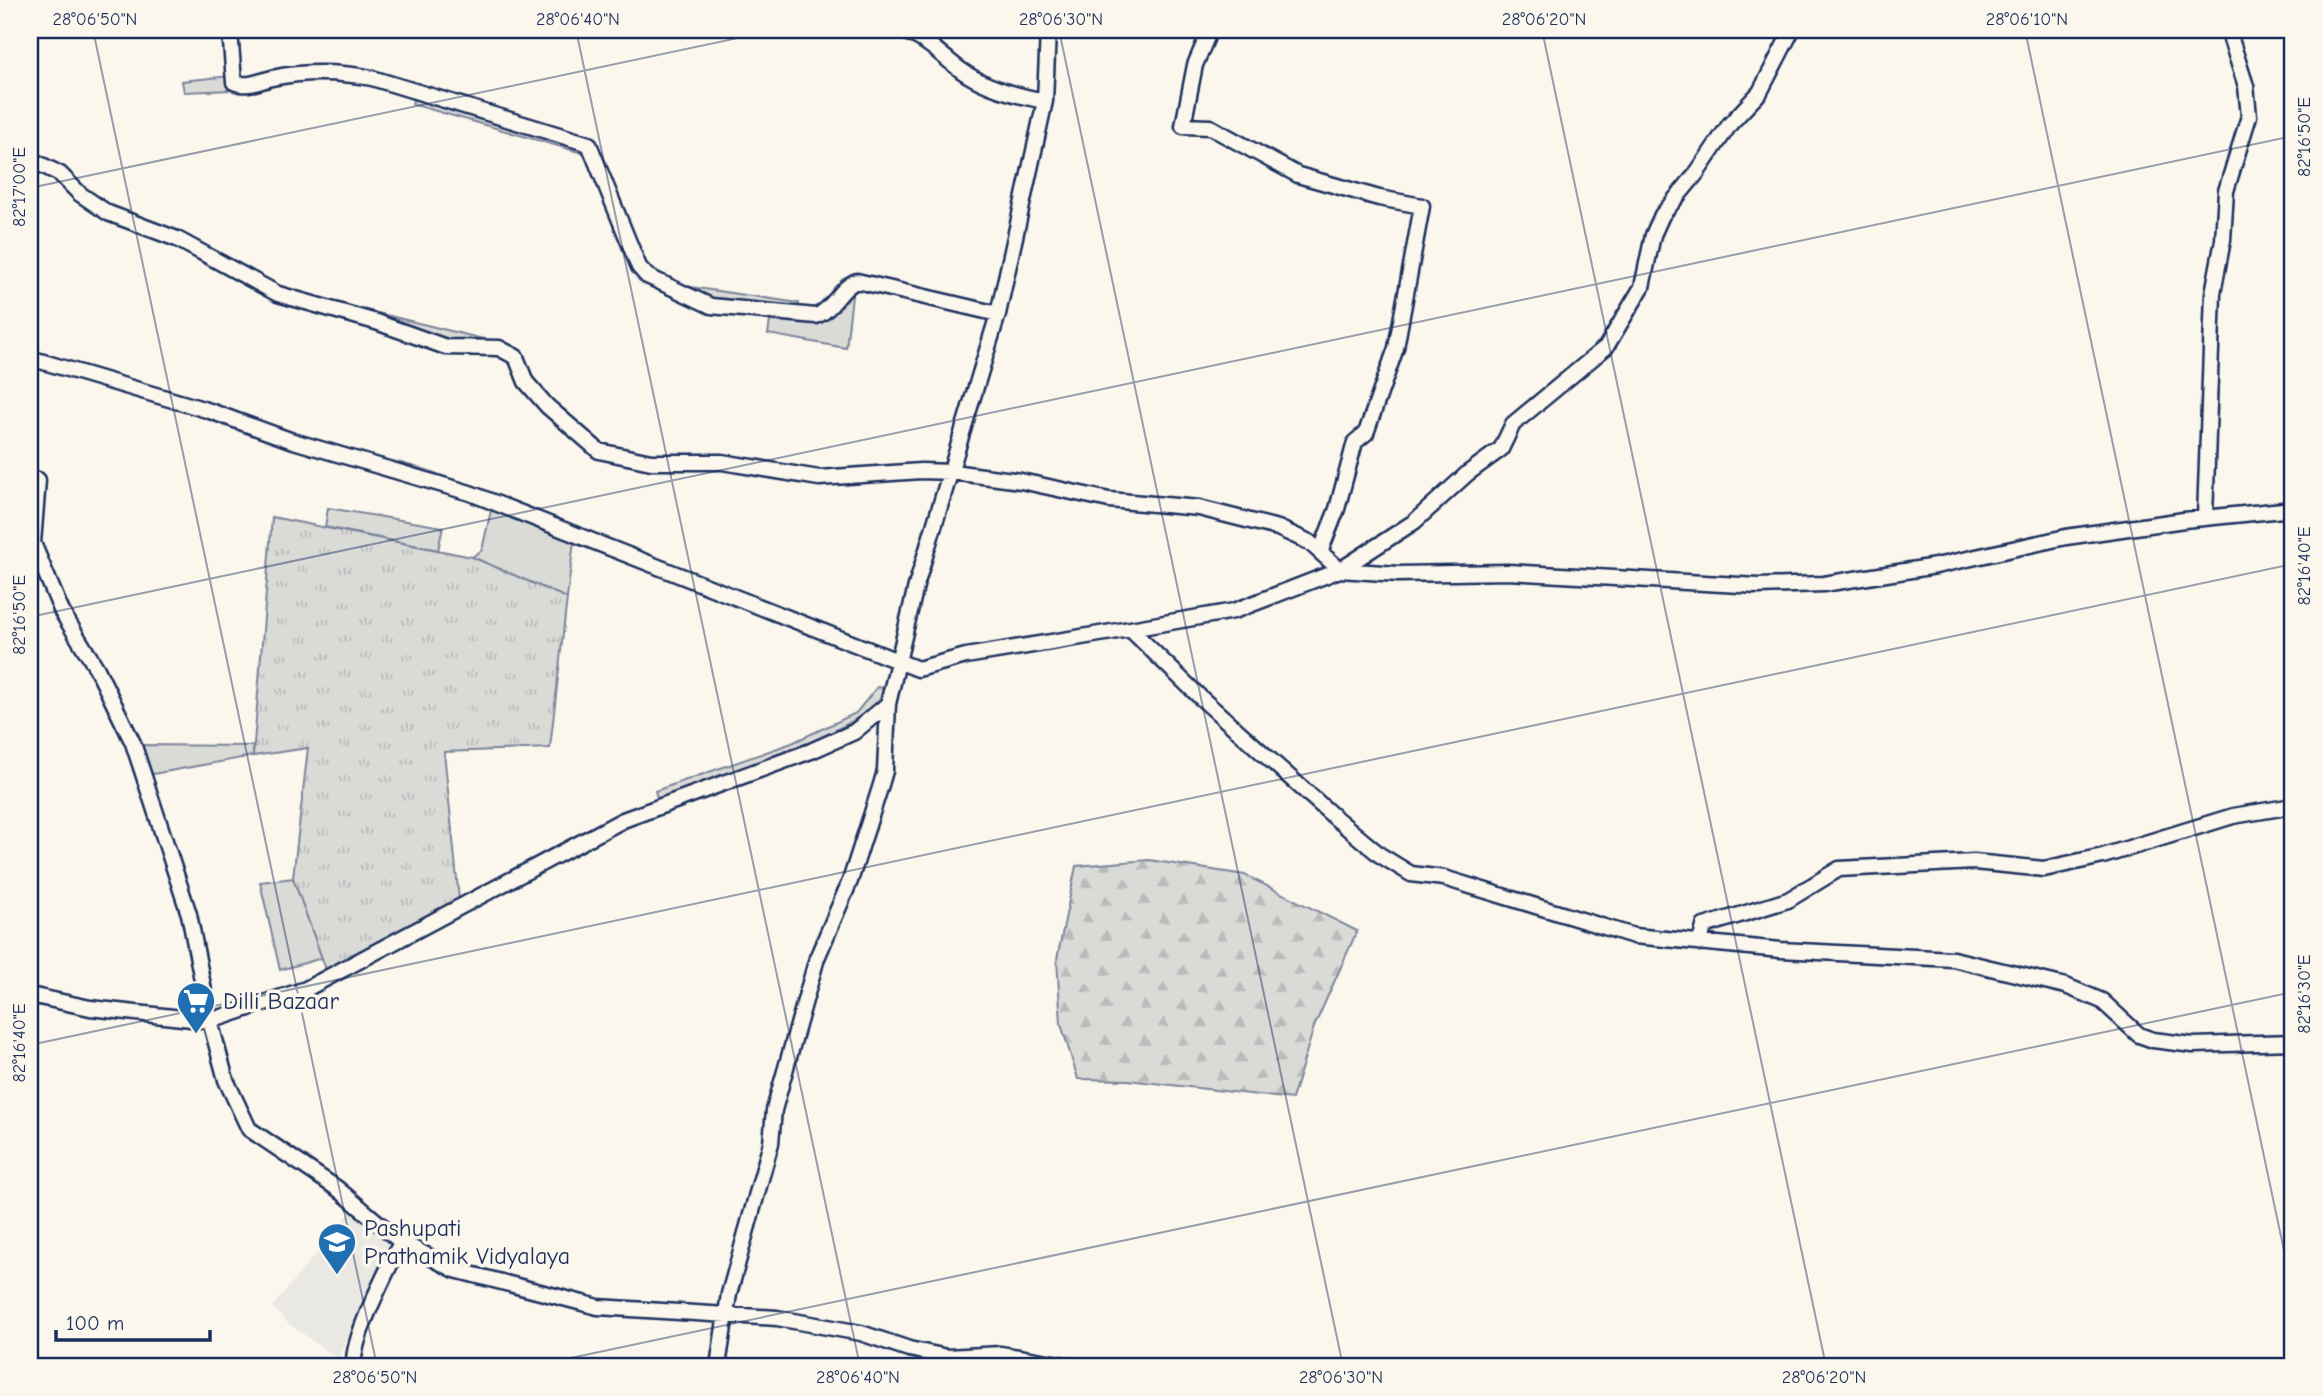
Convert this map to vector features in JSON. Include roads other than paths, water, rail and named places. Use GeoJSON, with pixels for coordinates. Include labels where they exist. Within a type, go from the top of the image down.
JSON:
{"type":"FeatureCollection","features":[{"type":"Feature","properties":{"kind":"street"},"geometry":{"type":"LineString","coordinates":[[230,30],[234,82],[240,85],[274,77],[342,72],[372,78],[589,144],[639,267],[647,276],[711,306],[816,316],[823,313],[850,284],[857,281],[998,314]]}},
{"type":"Feature","properties":{"kind":"street"},"geometry":{"type":"LineString","coordinates":[[898,30],[918,35],[965,73],[1015,96],[1045,101]]}},
{"type":"Feature","properties":{"kind":"street"},"geometry":{"type":"LineString","coordinates":[[718,1366],[745,1230],[771,1143],[774,1110],[817,958],[850,881],[885,771],[888,704],[916,586],[998,314],[1045,101],[1048,30]]}},
{"type":"Feature","properties":{"kind":"street"},"geometry":{"type":"LineString","coordinates":[[1210,30],[1195,65],[1183,126],[1210,127],[1297,175],[1379,198],[1422,206],[1396,348],[1366,433],[1355,442],[1337,509],[1321,552]]}},
{"type":"Feature","properties":{"kind":"street"},"geometry":{"type":"LineString","coordinates":[[30,358],[210,411],[290,440],[470,493],[918,669],[966,656],[1234,611],[1340,570],[1414,522],[1468,473],[1501,449],[1513,424],[1534,404],[1606,347],[1642,287],[1653,235],[1662,215],[1696,174],[1730,124],[1760,92],[1792,30]]}},
{"type":"Feature","properties":{"kind":"street"},"geometry":{"type":"LineString","coordinates":[[2205,517],[2213,293],[2223,240],[2226,191],[2249,116],[2246,86],[2228,30]]}},
{"type":"Feature","properties":{"kind":"street"},"geometry":{"type":"LineString","coordinates":[[30,159],[60,174],[80,194],[108,213],[177,239],[278,295],[446,346],[499,348],[516,358],[526,382],[547,406],[599,452],[651,462],[722,462],[819,478],[921,471],[952,472],[1021,481],[1109,500],[1199,508],[1278,528],[1309,542],[1340,570],[1398,574],[1508,572],[1744,585],[1824,584],[1936,566],[2066,537],[2205,517],[2293,509]]}},
{"type":"Feature","properties":{"kind":"street"},"geometry":{"type":"LineString","coordinates":[[30,478],[38,480],[31,542],[62,612],[97,669],[133,743],[189,914],[226,1080],[249,1129],[338,1189],[401,1242],[455,1270],[598,1307],[777,1318],[861,1333],[909,1349],[947,1357],[1001,1353],[1071,1366]]}},
{"type":"Feature","properties":{"kind":"street"},"geometry":{"type":"LineString","coordinates":[[1130,629],[1200,697],[1332,815],[1380,855],[1411,874],[1444,878],[1634,936],[1700,943],[1953,959],[2066,986],[2102,1001],[2139,1035],[2153,1040],[2193,1045],[2293,1042]]}},
{"type":"Feature","properties":{"kind":"street"},"geometry":{"type":"LineString","coordinates":[[30,995],[90,1008],[211,1021],[306,989],[623,820],[811,751],[854,732],[888,704]]}},
{"type":"Feature","properties":{"kind":"street"},"geometry":{"type":"LineString","coordinates":[[1700,943],[1704,926],[1788,900],[1839,869],[1974,862],[2044,869],[2104,856],[2233,816],[2293,806]]}},
{"type":"Feature","properties":{"kind":"street"},"geometry":{"type":"LineString","coordinates":[[354,1366],[353,1356],[366,1321],[401,1242]]}},
{"type":"Feature","properties":{"kind":"place","name":"Dilli Bazaar"},"geometry":{"type":"Point","coordinates":[196,1035]}},
{"type":"Feature","properties":{"kind":"place","name":"Pashupati Prathamik Vidyalaya"},"geometry":{"type":"Point","coordinates":[337,1276]}}]}
